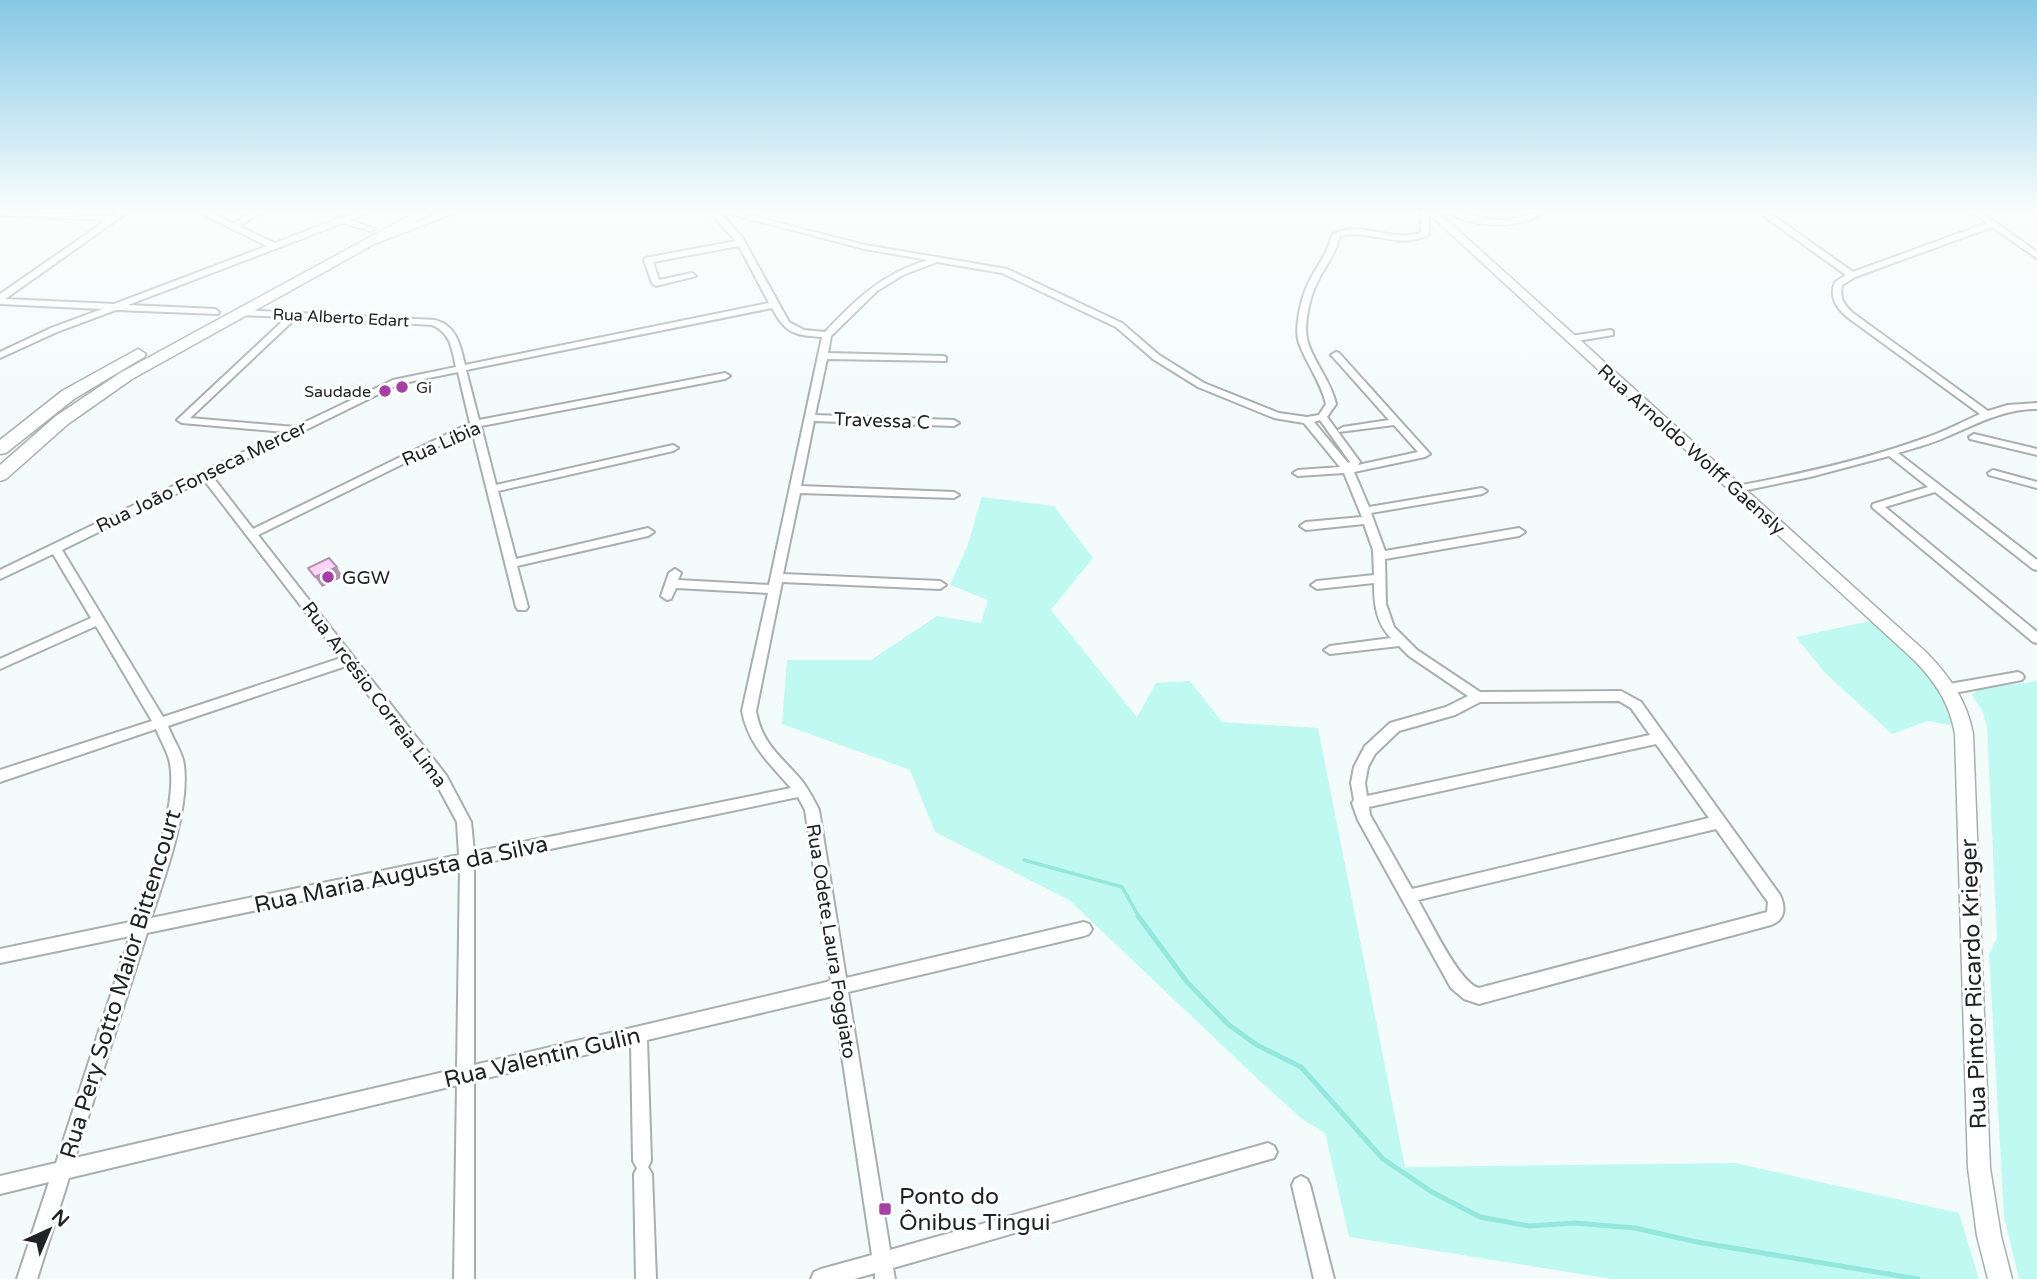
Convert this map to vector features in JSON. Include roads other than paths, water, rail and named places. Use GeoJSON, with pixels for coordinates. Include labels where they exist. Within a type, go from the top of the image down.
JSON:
{"type":"FeatureCollection","features":[{"type":"Feature","properties":{"kind":"highway"},"geometry":{"type":"LineString","coordinates":[[0,475],[62,419],[168,344],[215,312],[291,272]]}},
{"type":"Feature","properties":{"kind":"highway"},"geometry":{"type":"LineString","coordinates":[[0,449],[68,395],[168,344],[247,309],[310,272]]}},
{"type":"Feature","properties":{"kind":"highway"},"geometry":{"type":"LineString","coordinates":[[215,312],[247,309]]}},
{"type":"Feature","properties":{"kind":"street"},"geometry":{"type":"LineString","coordinates":[[0,299],[39,272]]}},
{"type":"Feature","properties":{"kind":"street"},"geometry":{"type":"LineString","coordinates":[[0,355],[207,272]]}},
{"type":"Feature","properties":{"kind":"street"},"geometry":{"type":"LineString","coordinates":[[652,272],[656,283],[692,276]]}},
{"type":"Feature","properties":{"kind":"street"},"geometry":{"type":"LineString","coordinates":[[756,272],[773,305],[790,328],[827,335],[868,292],[886,278],[904,272]]}},
{"type":"Feature","properties":{"kind":"street"},"geometry":{"type":"LineString","coordinates":[[1004,272],[1033,282],[1119,325],[1169,366],[1201,385],[1277,416],[1307,420],[1322,417],[1328,411],[1331,397],[1307,351],[1301,327],[1311,286],[1320,272]]}},
{"type":"Feature","properties":{"kind":"street","name":"Rua Arnoldo Wolff Gaensly"},"geometry":{"type":"LineString","coordinates":[[1497,272],[1921,657],[1949,689]]}},
{"type":"Feature","properties":{"kind":"street"},"geometry":{"type":"LineString","coordinates":[[1847,272],[1852,275]]}},
{"type":"Feature","properties":{"kind":"street"},"geometry":{"type":"LineString","coordinates":[[1861,272],[1838,284],[1836,290],[1844,309],[1987,415]]}},
{"type":"Feature","properties":{"kind":"street"},"geometry":{"type":"LineString","coordinates":[[0,299],[215,312]]}},
{"type":"Feature","properties":{"kind":"street","name":"Rua João Fonseca Mercer"},"geometry":{"type":"LineString","coordinates":[[0,575],[396,382],[773,305]]}},
{"type":"Feature","properties":{"kind":"street","name":"Rua Alberto Edart"},"geometry":{"type":"LineString","coordinates":[[247,309],[295,315],[441,324],[454,340],[461,367]]}},
{"type":"Feature","properties":{"kind":"street"},"geometry":{"type":"LineString","coordinates":[[295,315],[182,420],[295,430]]}},
{"type":"Feature","properties":{"kind":"street"},"geometry":{"type":"LineString","coordinates":[[1571,339],[1610,333]]}},
{"type":"Feature","properties":{"kind":"street","name":"Rua Odete Laura Foggiato"},"geometry":{"type":"LineString","coordinates":[[827,335],[749,711],[750,726],[768,754],[802,791],[812,810],[884,1270]]}},
{"type":"Feature","properties":{"kind":"street"},"geometry":{"type":"LineString","coordinates":[[1298,473],[1348,470],[1423,456],[1423,451],[1336,355]]}},
{"type":"Feature","properties":{"kind":"street"},"geometry":{"type":"LineString","coordinates":[[823,356],[943,359]]}},
{"type":"Feature","properties":{"kind":"street"},"geometry":{"type":"LineString","coordinates":[[461,367],[522,607]]}},
{"type":"Feature","properties":{"kind":"street","name":"Rua Líbia"},"geometry":{"type":"LineString","coordinates":[[252,534],[476,424],[725,376]]}},
{"type":"Feature","properties":{"kind":"street"},"geometry":{"type":"LineString","coordinates":[[1737,489],[1809,475],[1890,452],[1947,433],[2007,408],[2037,407]]}},
{"type":"Feature","properties":{"kind":"street"},"geometry":{"type":"LineString","coordinates":[[1322,417],[1341,435],[1355,462],[1348,470]]}},
{"type":"Feature","properties":{"kind":"street","name":"Travessa C"},"geometry":{"type":"LineString","coordinates":[[810,418],[954,423]]}},
{"type":"Feature","properties":{"kind":"street"},"geometry":{"type":"LineString","coordinates":[[1307,420],[1348,470],[1380,556],[1382,615],[1398,642],[1478,697]]}},
{"type":"Feature","properties":{"kind":"street"},"geometry":{"type":"LineString","coordinates":[[1324,441],[1397,422]]}},
{"type":"Feature","properties":{"kind":"street"},"geometry":{"type":"LineString","coordinates":[[1974,437],[2037,452]]}},
{"type":"Feature","properties":{"kind":"street"},"geometry":{"type":"LineString","coordinates":[[492,489],[673,448]]}},
{"type":"Feature","properties":{"kind":"street"},"geometry":{"type":"LineString","coordinates":[[1890,452],[2037,566]]}},
{"type":"Feature","properties":{"kind":"street"},"geometry":{"type":"LineString","coordinates":[[1993,473],[2037,485]]}},
{"type":"Feature","properties":{"kind":"street","name":"Rua Arcésio Correia Lima"},"geometry":{"type":"LineString","coordinates":[[205,474],[448,790],[464,822],[467,860],[464,1279]]}},
{"type":"Feature","properties":{"kind":"street"},"geometry":{"type":"LineString","coordinates":[[1936,488],[1877,506],[2037,639]]}},
{"type":"Feature","properties":{"kind":"street"},"geometry":{"type":"LineString","coordinates":[[795,489],[954,495]]}},
{"type":"Feature","properties":{"kind":"street"},"geometry":{"type":"LineString","coordinates":[[1306,526],[1482,491]]}},
{"type":"Feature","properties":{"kind":"street"},"geometry":{"type":"LineString","coordinates":[[511,564],[648,532]]}},
{"type":"Feature","properties":{"kind":"street"},"geometry":{"type":"LineString","coordinates":[[1380,556],[1519,532]]}},
{"type":"Feature","properties":{"kind":"street","name":"Rua Pery Sotto Maior Bittencourt"},"geometry":{"type":"LineString","coordinates":[[27,1279],[167,845],[178,796],[176,760],[160,723],[55,548]]}},
{"type":"Feature","properties":{"kind":"street"},"geometry":{"type":"LineString","coordinates":[[1317,585],[1380,578]]}},
{"type":"Feature","properties":{"kind":"street"},"geometry":{"type":"LineString","coordinates":[[671,584],[940,585]]}},
{"type":"Feature","properties":{"kind":"street"},"geometry":{"type":"LineString","coordinates":[[0,664],[98,620]]}},
{"type":"Feature","properties":{"kind":"street"},"geometry":{"type":"LineString","coordinates":[[1330,650],[1398,642]]}},
{"type":"Feature","properties":{"kind":"street"},"geometry":{"type":"LineString","coordinates":[[0,776],[350,660]]}},
{"type":"Feature","properties":{"kind":"street"},"geometry":{"type":"LineString","coordinates":[[1949,689],[2018,677]]}},
{"type":"Feature","properties":{"kind":"street","name":"Rua Pintor Ricardo Krieger"},"geometry":{"type":"LineString","coordinates":[[1949,689],[1959,709],[1964,734],[1979,1168],[1987,1225],[2000,1279]]}},
{"type":"Feature","properties":{"kind":"street"},"geometry":{"type":"LineString","coordinates":[[1621,696],[1636,705],[1660,738],[1775,901],[1777,909],[1771,918],[1479,996],[1470,994],[1457,983],[1371,831],[1359,803],[1361,767],[1381,738],[1408,721],[1450,710],[1478,697],[1621,696]]}},
{"type":"Feature","properties":{"kind":"street"},"geometry":{"type":"LineString","coordinates":[[1359,803],[1660,738]]}},
{"type":"Feature","properties":{"kind":"street","name":"Rua Maria Augusta da Silva"},"geometry":{"type":"LineString","coordinates":[[0,956],[802,791]]}},
{"type":"Feature","properties":{"kind":"street"},"geometry":{"type":"LineString","coordinates":[[1408,896],[1719,822]]}},
{"type":"Feature","properties":{"kind":"street","name":"Rua Valentin Gulin"},"geometry":{"type":"LineString","coordinates":[[0,1185],[1084,929]]}},
{"type":"Feature","properties":{"kind":"street"},"geometry":{"type":"LineString","coordinates":[[639,1034],[646,1279]]}},
{"type":"Feature","properties":{"kind":"street"},"geometry":{"type":"LineString","coordinates":[[821,1279],[884,1270],[1268,1152]]}},
{"type":"Feature","properties":{"kind":"street"},"geometry":{"type":"LineString","coordinates":[[1301,1185],[1324,1279]]}},
{"type":"Feature","properties":{"kind":"waterway"},"geometry":{"type":"LineString","coordinates":[[1024,860],[1122,887],[1139,917]]}},
{"type":"Feature","properties":{"kind":"waterway"},"geometry":{"type":"LineString","coordinates":[[1138,916],[1187,982],[1229,1025],[1257,1045],[1301,1067],[1383,1159],[1432,1192],[1480,1217],[1529,1226],[1575,1223],[1635,1228],[1697,1242],[1918,1279]]}},
{"type":"Feature","properties":{"kind":"place","name":"Gi"},"geometry":{"type":"Point","coordinates":[402,387]}},
{"type":"Feature","properties":{"kind":"place","name":"Saudade"},"geometry":{"type":"Point","coordinates":[385,391]}},
{"type":"Feature","properties":{"kind":"place","name":"GGW"},"geometry":{"type":"Point","coordinates":[328,577]}},
{"type":"Feature","properties":{"kind":"place","name":"Ponto do Ônibus Tingui"},"geometry":{"type":"Point","coordinates":[885,1209]}}]}
